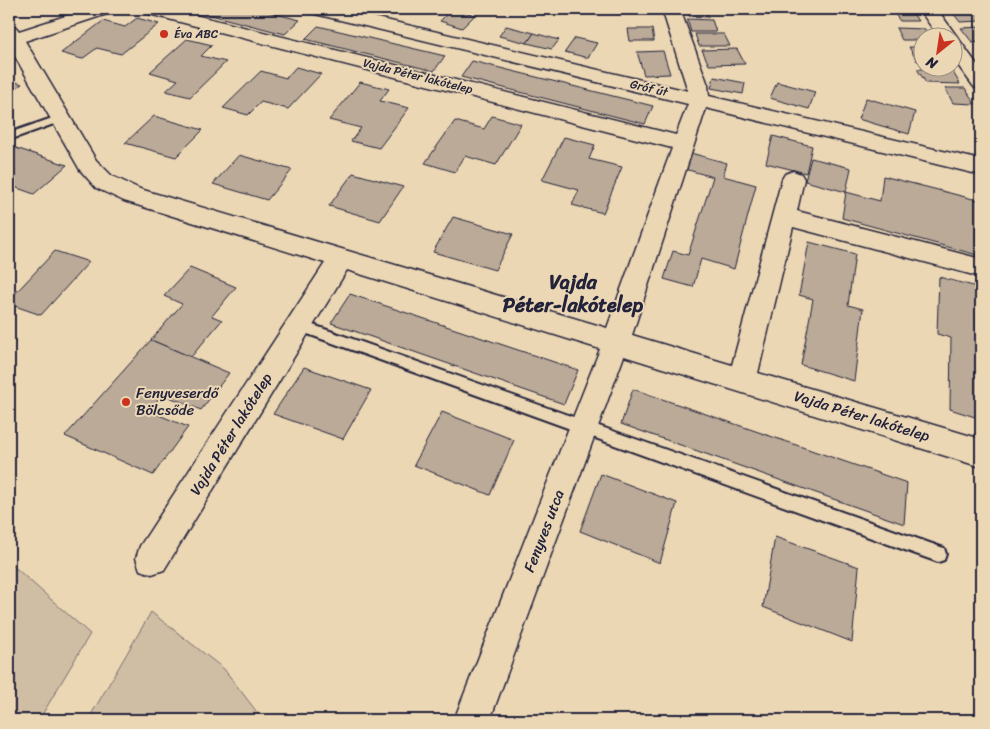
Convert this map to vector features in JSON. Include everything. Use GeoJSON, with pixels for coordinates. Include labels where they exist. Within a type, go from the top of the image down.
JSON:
{"type":"FeatureCollection","features":[{"type":"Feature","properties":{"kind":"street","name":"Vajda Péter lakótelep"},"geometry":{"type":"LineString","coordinates":[[104,9],[11,34],[88,165],[104,182],[132,195],[981,453]]}},
{"type":"Feature","properties":{"kind":"street","name":"Vajda Péter lakótelep"},"geometry":{"type":"LineString","coordinates":[[150,9],[684,144]]}},
{"type":"Feature","properties":{"kind":"street","name":"Gróf út"},"geometry":{"type":"LineString","coordinates":[[317,9],[410,24],[699,100],[981,167]]}},
{"type":"Feature","properties":{"kind":"street"},"geometry":{"type":"LineString","coordinates":[[616,342],[699,100],[698,85],[671,9]]}},
{"type":"Feature","properties":{"kind":"street"},"geometry":{"type":"LineString","coordinates":[[928,9],[942,28]]}},
{"type":"Feature","properties":{"kind":"street"},"geometry":{"type":"LineString","coordinates":[[962,56],[981,82]]}},
{"type":"Feature","properties":{"kind":"street"},"geometry":{"type":"LineString","coordinates":[[742,380],[793,179]]}},
{"type":"Feature","properties":{"kind":"street"},"geometry":{"type":"LineString","coordinates":[[784,216],[981,268]]}},
{"type":"Feature","properties":{"kind":"street","name":"Vajda Péter lakótelep"},"geometry":{"type":"LineString","coordinates":[[152,558],[341,259]]}},
{"type":"Feature","properties":{"kind":"street","name":"Fenyves utca"},"geometry":{"type":"LineString","coordinates":[[472,720],[616,342]]}},
{"type":"Feature","properties":{"kind":"lane"},"geometry":{"type":"LineString","coordinates":[[9,137],[61,118]]}},
{"type":"Feature","properties":{"kind":"lane"},"geometry":{"type":"LineString","coordinates":[[299,325],[938,554]]}},
{"type":"Feature","properties":{"kind":"shaded area"},"geometry":{"type":"Polygon","coordinates":[[[9,562],[90,634],[39,720],[9,720],[9,562]]]}},
{"type":"Feature","properties":{"kind":"shaded area"},"geometry":{"type":"Polygon","coordinates":[[[151,612],[224,669],[263,720],[88,720],[151,612]]]}},
{"type":"Feature","properties":{"kind":"building"},"geometry":{"type":"Polygon","coordinates":[[[187,9],[256,9],[300,20],[285,34],[187,9]]]}},
{"type":"Feature","properties":{"kind":"building"},"geometry":{"type":"Polygon","coordinates":[[[452,9],[475,15],[462,28],[440,21],[452,9]]]}},
{"type":"Feature","properties":{"kind":"building"},"geometry":{"type":"Polygon","coordinates":[[[687,9],[706,9],[708,17],[689,16],[687,9]]]}},
{"type":"Feature","properties":{"kind":"building"},"geometry":{"type":"Polygon","coordinates":[[[891,9],[910,9],[918,21],[900,21],[891,9]]]}},
{"type":"Feature","properties":{"kind":"building"},"geometry":{"type":"Polygon","coordinates":[[[950,9],[977,9],[981,14],[981,21],[960,22],[950,9]]]}},
{"type":"Feature","properties":{"kind":"building"},"geometry":{"type":"Polygon","coordinates":[[[137,18],[159,24],[121,54],[97,48],[82,59],[61,53],[103,21],[125,27],[137,18]]]}},
{"type":"Feature","properties":{"kind":"building"},"geometry":{"type":"Polygon","coordinates":[[[687,19],[712,20],[716,32],[691,32],[687,19]]]}},
{"type":"Feature","properties":{"kind":"building"},"geometry":{"type":"Polygon","coordinates":[[[318,26],[445,56],[434,71],[305,39],[318,26]]]}},
{"type":"Feature","properties":{"kind":"building"},"geometry":{"type":"Polygon","coordinates":[[[506,26],[534,33],[527,43],[499,36],[506,26]]]}},
{"type":"Feature","properties":{"kind":"building"},"geometry":{"type":"Polygon","coordinates":[[[981,27],[981,41],[972,42],[961,28],[981,27]]]}},
{"type":"Feature","properties":{"kind":"building"},"geometry":{"type":"Polygon","coordinates":[[[896,28],[912,29],[912,40],[902,40],[896,28]]]}},
{"type":"Feature","properties":{"kind":"building"},"geometry":{"type":"Polygon","coordinates":[[[628,29],[652,29],[654,41],[630,41],[628,29]]]}},
{"type":"Feature","properties":{"kind":"building"},"geometry":{"type":"Polygon","coordinates":[[[534,33],[559,40],[552,49],[527,43],[534,33]]]}},
{"type":"Feature","properties":{"kind":"building"},"geometry":{"type":"Polygon","coordinates":[[[695,34],[724,34],[730,46],[699,46],[695,34]]]}},
{"type":"Feature","properties":{"kind":"building"},"geometry":{"type":"Polygon","coordinates":[[[575,38],[597,43],[588,58],[565,52],[575,38]]]}},
{"type":"Feature","properties":{"kind":"building"},"geometry":{"type":"Polygon","coordinates":[[[187,39],[212,45],[201,56],[226,62],[190,97],[166,91],[178,80],[150,72],[187,39]]]}},
{"type":"Feature","properties":{"kind":"building"},"geometry":{"type":"Polygon","coordinates":[[[737,49],[745,64],[709,65],[702,50],[737,49]]]}},
{"type":"Feature","properties":{"kind":"building"},"geometry":{"type":"Polygon","coordinates":[[[663,51],[670,74],[644,75],[637,52],[663,51]]]}},
{"type":"Feature","properties":{"kind":"building"},"geometry":{"type":"Polygon","coordinates":[[[472,61],[653,106],[645,124],[461,77],[472,61]]]}},
{"type":"Feature","properties":{"kind":"building"},"geometry":{"type":"Polygon","coordinates":[[[296,67],[321,74],[288,109],[261,102],[248,115],[223,108],[261,71],[286,78],[296,67]]]}},
{"type":"Feature","properties":{"kind":"building"},"geometry":{"type":"Polygon","coordinates":[[[714,77],[745,83],[743,94],[711,88],[714,77]]]}},
{"type":"Feature","properties":{"kind":"building"},"geometry":{"type":"Polygon","coordinates":[[[923,78],[956,78],[960,84],[926,83],[923,78]]]}},
{"type":"Feature","properties":{"kind":"building"},"geometry":{"type":"Polygon","coordinates":[[[9,80],[22,84],[9,93],[9,80]]]}},
{"type":"Feature","properties":{"kind":"building"},"geometry":{"type":"Polygon","coordinates":[[[360,82],[389,89],[380,101],[409,108],[379,148],[351,141],[361,128],[329,120],[360,82]]]}},
{"type":"Feature","properties":{"kind":"building"},"geometry":{"type":"Polygon","coordinates":[[[777,82],[815,92],[809,109],[770,98],[777,82]]]}},
{"type":"Feature","properties":{"kind":"building"},"geometry":{"type":"Polygon","coordinates":[[[945,88],[965,88],[975,104],[953,103],[945,88]]]}},
{"type":"Feature","properties":{"kind":"building"},"geometry":{"type":"Polygon","coordinates":[[[866,98],[915,112],[909,134],[858,119],[866,98]]]}},
{"type":"Feature","properties":{"kind":"building"},"geometry":{"type":"Polygon","coordinates":[[[154,116],[203,130],[176,157],[125,143],[154,116]]]}},
{"type":"Feature","properties":{"kind":"building"},"geometry":{"type":"Polygon","coordinates":[[[492,116],[521,124],[496,165],[465,156],[455,172],[425,163],[455,121],[484,129],[492,116]]]}},
{"type":"Feature","properties":{"kind":"building"},"geometry":{"type":"Polygon","coordinates":[[[773,136],[812,146],[806,173],[766,163],[773,136]]]}},
{"type":"Feature","properties":{"kind":"building"},"geometry":{"type":"Polygon","coordinates":[[[564,137],[595,145],[589,159],[622,167],[603,213],[572,205],[579,190],[542,180],[564,137]]]}},
{"type":"Feature","properties":{"kind":"building"},"geometry":{"type":"Polygon","coordinates":[[[16,148],[67,165],[34,194],[9,185],[9,154],[16,148]]]}},
{"type":"Feature","properties":{"kind":"building"},"geometry":{"type":"Polygon","coordinates":[[[687,152],[727,163],[723,176],[756,185],[734,269],[701,259],[693,287],[664,279],[673,251],[688,255],[713,177],[681,168],[687,152]]]}},
{"type":"Feature","properties":{"kind":"building"},"geometry":{"type":"Polygon","coordinates":[[[239,155],[292,170],[267,200],[213,184],[239,155]]]}},
{"type":"Feature","properties":{"kind":"building"},"geometry":{"type":"Polygon","coordinates":[[[811,158],[851,168],[846,192],[805,181],[811,158]]]}},
{"type":"Feature","properties":{"kind":"building"},"geometry":{"type":"Polygon","coordinates":[[[353,173],[403,187],[380,221],[329,206],[353,173]]]}},
{"type":"Feature","properties":{"kind":"building"},"geometry":{"type":"Polygon","coordinates":[[[883,176],[981,201],[981,256],[842,218],[846,192],[880,201],[883,176]]]}},
{"type":"Feature","properties":{"kind":"building"},"geometry":{"type":"Polygon","coordinates":[[[453,217],[513,234],[495,270],[433,252],[453,217]]]}},
{"type":"Feature","properties":{"kind":"building"},"geometry":{"type":"Polygon","coordinates":[[[809,242],[855,254],[848,305],[863,309],[854,381],[801,365],[813,299],[799,295],[809,242]]]}},
{"type":"Feature","properties":{"kind":"building"},"geometry":{"type":"Polygon","coordinates":[[[55,251],[89,262],[41,315],[9,304],[9,300],[55,251]]]}},
{"type":"Feature","properties":{"kind":"building"},"geometry":{"type":"Polygon","coordinates":[[[190,268],[236,287],[212,316],[222,320],[191,357],[151,340],[182,304],[164,296],[190,268]]]}},
{"type":"Feature","properties":{"kind":"building"},"geometry":{"type":"Polygon","coordinates":[[[939,277],[981,288],[981,419],[950,409],[951,338],[937,334],[939,277]]]}},
{"type":"Feature","properties":{"kind":"building"},"geometry":{"type":"Polygon","coordinates":[[[350,294],[578,370],[564,404],[331,323],[350,294]]]}},
{"type":"Feature","properties":{"kind":"building","name":"Fenyveserdő Bölcsőde"},"geometry":{"type":"Polygon","coordinates":[[[151,340],[229,373],[201,410],[162,394],[149,411],[188,427],[153,475],[65,436],[151,340]]]}},
{"type":"Feature","properties":{"kind":"building"},"geometry":{"type":"Polygon","coordinates":[[[304,367],[371,390],[343,439],[273,414],[304,367]]]}},
{"type":"Feature","properties":{"kind":"building"},"geometry":{"type":"Polygon","coordinates":[[[633,389],[907,483],[904,524],[621,424],[633,389]]]}},
{"type":"Feature","properties":{"kind":"building"},"geometry":{"type":"Polygon","coordinates":[[[442,412],[514,440],[490,495],[414,465],[442,412]]]}},
{"type":"Feature","properties":{"kind":"building"},"geometry":{"type":"Polygon","coordinates":[[[601,474],[677,503],[660,563],[580,531],[601,474]]]}},
{"type":"Feature","properties":{"kind":"building"},"geometry":{"type":"Polygon","coordinates":[[[775,537],[859,567],[852,642],[763,607],[775,537]]]}},
{"type":"Feature","properties":{"kind":"place","name":"Éva ABC"},"geometry":{"type":"Point","coordinates":[164,34]}},
{"type":"Feature","properties":{"kind":"place","name":"Fenyveserdő Bölcsőde"},"geometry":{"type":"Point","coordinates":[126,402]}},
{"type":"Feature","properties":{"kind":"district","name":"Vajda Péter-lakótelep"},"geometry":{"type":"Point","coordinates":[573,294]}}]}
